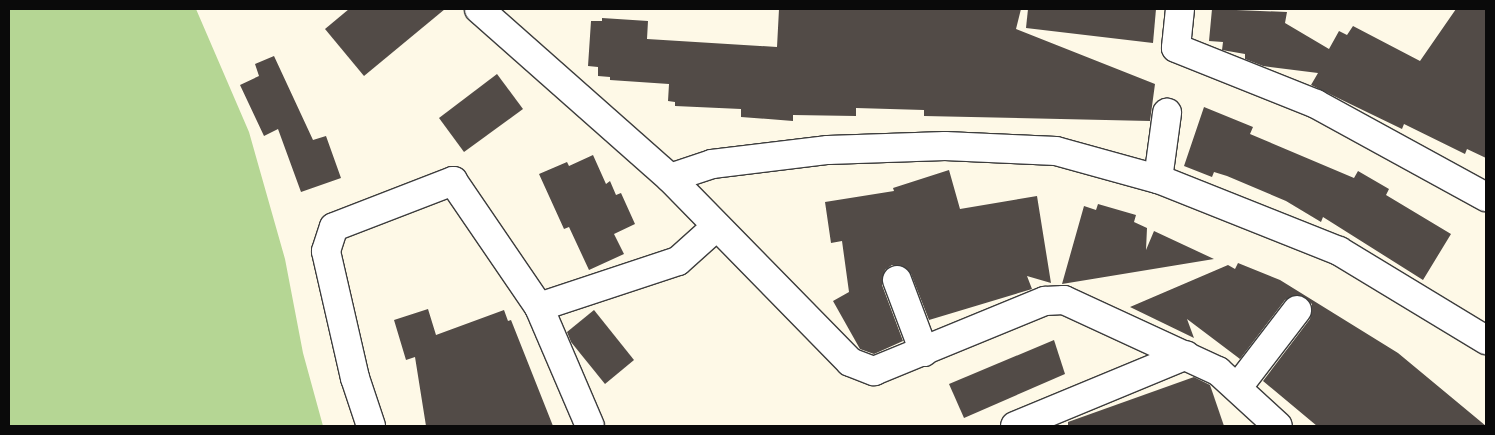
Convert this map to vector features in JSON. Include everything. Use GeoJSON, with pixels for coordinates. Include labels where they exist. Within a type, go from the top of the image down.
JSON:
{"type":"FeatureCollection","features":[{"type":"Feature","properties":{"kind":"street"},"geometry":{"type":"LineString","coordinates":[[479,9],[670,178],[850,362],[874,371],[1045,301],[1064,300],[1218,371],[1238,387],[1278,426]]}},
{"type":"Feature","properties":{"kind":"street"},"geometry":{"type":"LineString","coordinates":[[1180,9],[1175,56],[1316,104],[1486,197]]}},
{"type":"Feature","properties":{"kind":"street"},"geometry":{"type":"LineString","coordinates":[[1158,179],[1167,113]]}},
{"type":"Feature","properties":{"kind":"street"},"geometry":{"type":"LineString","coordinates":[[670,178],[712,164],[828,150],[945,146],[1056,151],[1158,179],[1339,251],[1486,340]]}},
{"type":"Feature","properties":{"kind":"street"},"geometry":{"type":"LineString","coordinates":[[371,426],[355,378],[326,251],[334,227],[453,181],[539,307],[590,426]]}},
{"type":"Feature","properties":{"kind":"street"},"geometry":{"type":"LineString","coordinates":[[539,307],[678,261],[717,226]]}},
{"type":"Feature","properties":{"kind":"street"},"geometry":{"type":"LineString","coordinates":[[897,280],[924,352]]}},
{"type":"Feature","properties":{"kind":"street"},"geometry":{"type":"LineString","coordinates":[[1238,387],[1297,310]]}},
{"type":"Feature","properties":{"kind":"street"},"geometry":{"type":"LineString","coordinates":[[1015,426],[1186,355]]}},
{"type":"Feature","properties":{"kind":"green space"},"geometry":{"type":"Polygon","coordinates":[[[9,9],[196,9],[249,132],[285,259],[303,353],[323,426],[9,426],[9,9]]]}},
{"type":"Feature","properties":{"kind":"building"},"geometry":{"type":"Polygon","coordinates":[[[349,9],[445,9],[364,76],[325,29],[349,9]]]}},
{"type":"Feature","properties":{"kind":"building"},"geometry":{"type":"Polygon","coordinates":[[[779,9],[1021,9],[1016,29],[1155,84],[1150,121],[924,116],[924,110],[856,108],[856,116],[793,115],[793,121],[741,117],[741,109],[675,106],[675,102],[668,101],[669,84],[610,80],[610,77],[598,76],[598,67],[588,66],[591,21],[602,21],[602,18],[648,21],[647,39],[777,47],[779,9]]]}},
{"type":"Feature","properties":{"kind":"building"},"geometry":{"type":"Polygon","coordinates":[[[1028,9],[1156,9],[1153,43],[1026,28],[1028,9]]]}},
{"type":"Feature","properties":{"kind":"building"},"geometry":{"type":"Polygon","coordinates":[[[1212,9],[1287,12],[1285,23],[1329,49],[1339,31],[1347,35],[1353,26],[1420,61],[1456,9],[1486,9],[1486,158],[1467,149],[1465,154],[1404,124],[1402,129],[1311,85],[1318,73],[1263,66],[1245,59],[1245,54],[1222,50],[1223,42],[1209,41],[1212,9]]]}},
{"type":"Feature","properties":{"kind":"building"},"geometry":{"type":"Polygon","coordinates":[[[274,56],[313,140],[326,136],[341,178],[301,192],[278,129],[264,136],[240,85],[259,76],[255,64],[274,56]]]}},
{"type":"Feature","properties":{"kind":"building"},"geometry":{"type":"Polygon","coordinates":[[[497,74],[523,109],[464,152],[439,118],[497,74]]]}},
{"type":"Feature","properties":{"kind":"building"},"geometry":{"type":"Polygon","coordinates":[[[1204,107],[1253,127],[1250,134],[1354,178],[1358,171],[1389,189],[1386,195],[1451,234],[1423,280],[1323,217],[1321,222],[1286,201],[1227,176],[1214,172],[1212,177],[1184,166],[1204,107]]]}},
{"type":"Feature","properties":{"kind":"building"},"geometry":{"type":"Polygon","coordinates":[[[593,155],[606,184],[610,181],[616,195],[621,193],[635,224],[614,234],[624,254],[589,270],[569,227],[564,229],[539,174],[567,162],[569,166],[593,155]]]}},
{"type":"Feature","properties":{"kind":"building"},"geometry":{"type":"Polygon","coordinates":[[[949,170],[960,209],[1037,196],[1051,283],[1027,276],[1032,289],[929,320],[911,274],[900,265],[892,265],[885,270],[882,285],[903,341],[874,354],[860,349],[833,301],[849,292],[842,241],[831,243],[825,202],[894,191],[893,188],[949,170]]]}},
{"type":"Feature","properties":{"kind":"building"},"geometry":{"type":"Polygon","coordinates":[[[1098,204],[1136,215],[1134,222],[1147,228],[1146,250],[1154,231],[1214,259],[1062,284],[1084,206],[1096,210],[1098,204]]]}},
{"type":"Feature","properties":{"kind":"building"},"geometry":{"type":"Polygon","coordinates":[[[1238,263],[1280,280],[1398,353],[1486,426],[1317,426],[1263,381],[1310,319],[1312,304],[1300,295],[1285,300],[1240,359],[1187,319],[1194,338],[1130,307],[1228,265],[1235,269],[1238,263]]]}},
{"type":"Feature","properties":{"kind":"building"},"geometry":{"type":"Polygon","coordinates":[[[428,309],[436,335],[504,310],[508,321],[511,320],[553,426],[426,426],[415,357],[406,360],[394,320],[428,309]]]}},
{"type":"Feature","properties":{"kind":"building"},"geometry":{"type":"Polygon","coordinates":[[[594,310],[634,360],[605,384],[571,342],[567,332],[594,310]]]}},
{"type":"Feature","properties":{"kind":"building"},"geometry":{"type":"Polygon","coordinates":[[[1054,340],[1065,374],[964,418],[949,384],[1054,340]]]}},
{"type":"Feature","properties":{"kind":"building"},"geometry":{"type":"Polygon","coordinates":[[[1194,377],[1210,385],[1224,426],[1068,426],[1068,422],[1194,377]]]}}]}
